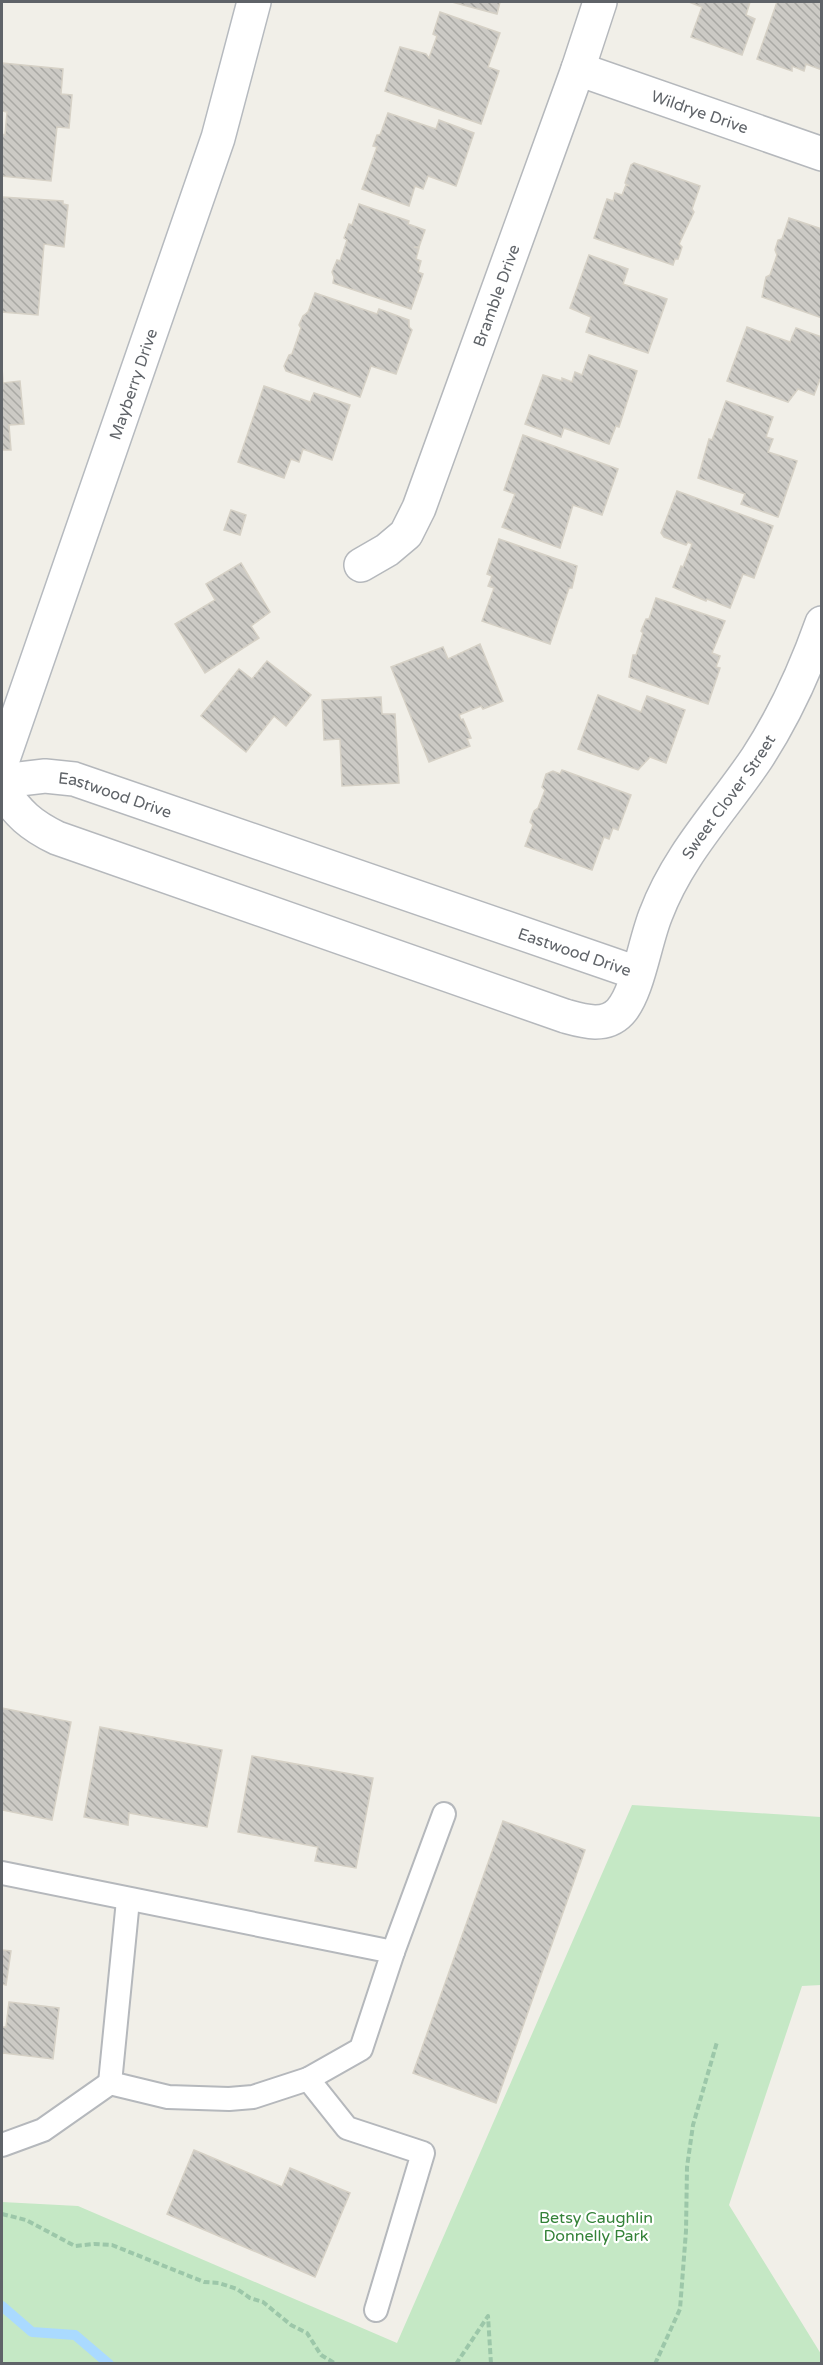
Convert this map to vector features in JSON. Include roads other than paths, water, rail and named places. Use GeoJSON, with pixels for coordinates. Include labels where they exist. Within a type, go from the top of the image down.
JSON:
{"type":"FeatureCollection","features":[{"type":"Feature","properties":{"kind":"street","name":"Mayberry Drive"},"geometry":{"type":"LineString","coordinates":[[2,762],[218,138],[254,2]]}},
{"type":"Feature","properties":{"kind":"street","name":"Bramble Drive"},"geometry":{"type":"LineString","coordinates":[[361,566],[387,550],[406,534],[419,508],[578,69],[600,2]]}},
{"type":"Feature","properties":{"kind":"street","name":"Wildrye Drive"},"geometry":{"type":"LineString","coordinates":[[578,69],[822,154]]}},
{"type":"Feature","properties":{"kind":"street","name":"Sweet Clover Street"},"geometry":{"type":"LineString","coordinates":[[637,973],[655,914],[673,875],[757,757],[787,708],[820,635]]}},
{"type":"Feature","properties":{"kind":"street","name":"Eastwood Drive"},"geometry":{"type":"LineString","coordinates":[[2,781],[45,776],[74,779],[637,973],[631,997],[620,1013],[606,1021],[589,1023],[565,1016],[57,838],[37,828],[18,813],[2,790]]}},
{"type":"Feature","properties":{"kind":"lane"},"geometry":{"type":"LineString","coordinates":[[2,2145],[43,2130],[110,2083],[168,2097],[229,2099],[253,2097],[308,2079],[361,2049],[393,1952],[444,1815]]}},
{"type":"Feature","properties":{"kind":"lane"},"geometry":{"type":"LineString","coordinates":[[2,1873],[393,1952]]}},
{"type":"Feature","properties":{"kind":"lane"},"geometry":{"type":"LineString","coordinates":[[110,2083],[128,1900]]}},
{"type":"Feature","properties":{"kind":"lane"},"geometry":{"type":"LineString","coordinates":[[308,2079],[347,2128],[423,2153],[375,2310]]}},
{"type":"Feature","properties":{"kind":"waterway"},"geometry":{"type":"LineString","coordinates":[[2,2306],[32,2332],[75,2335],[109,2364]]}},
{"type":"Feature","properties":{"kind":"park label","name":"Betsy Caughlin Donnelly Park"},"geometry":{"type":"Point","coordinates":[596,2226]}}]}
